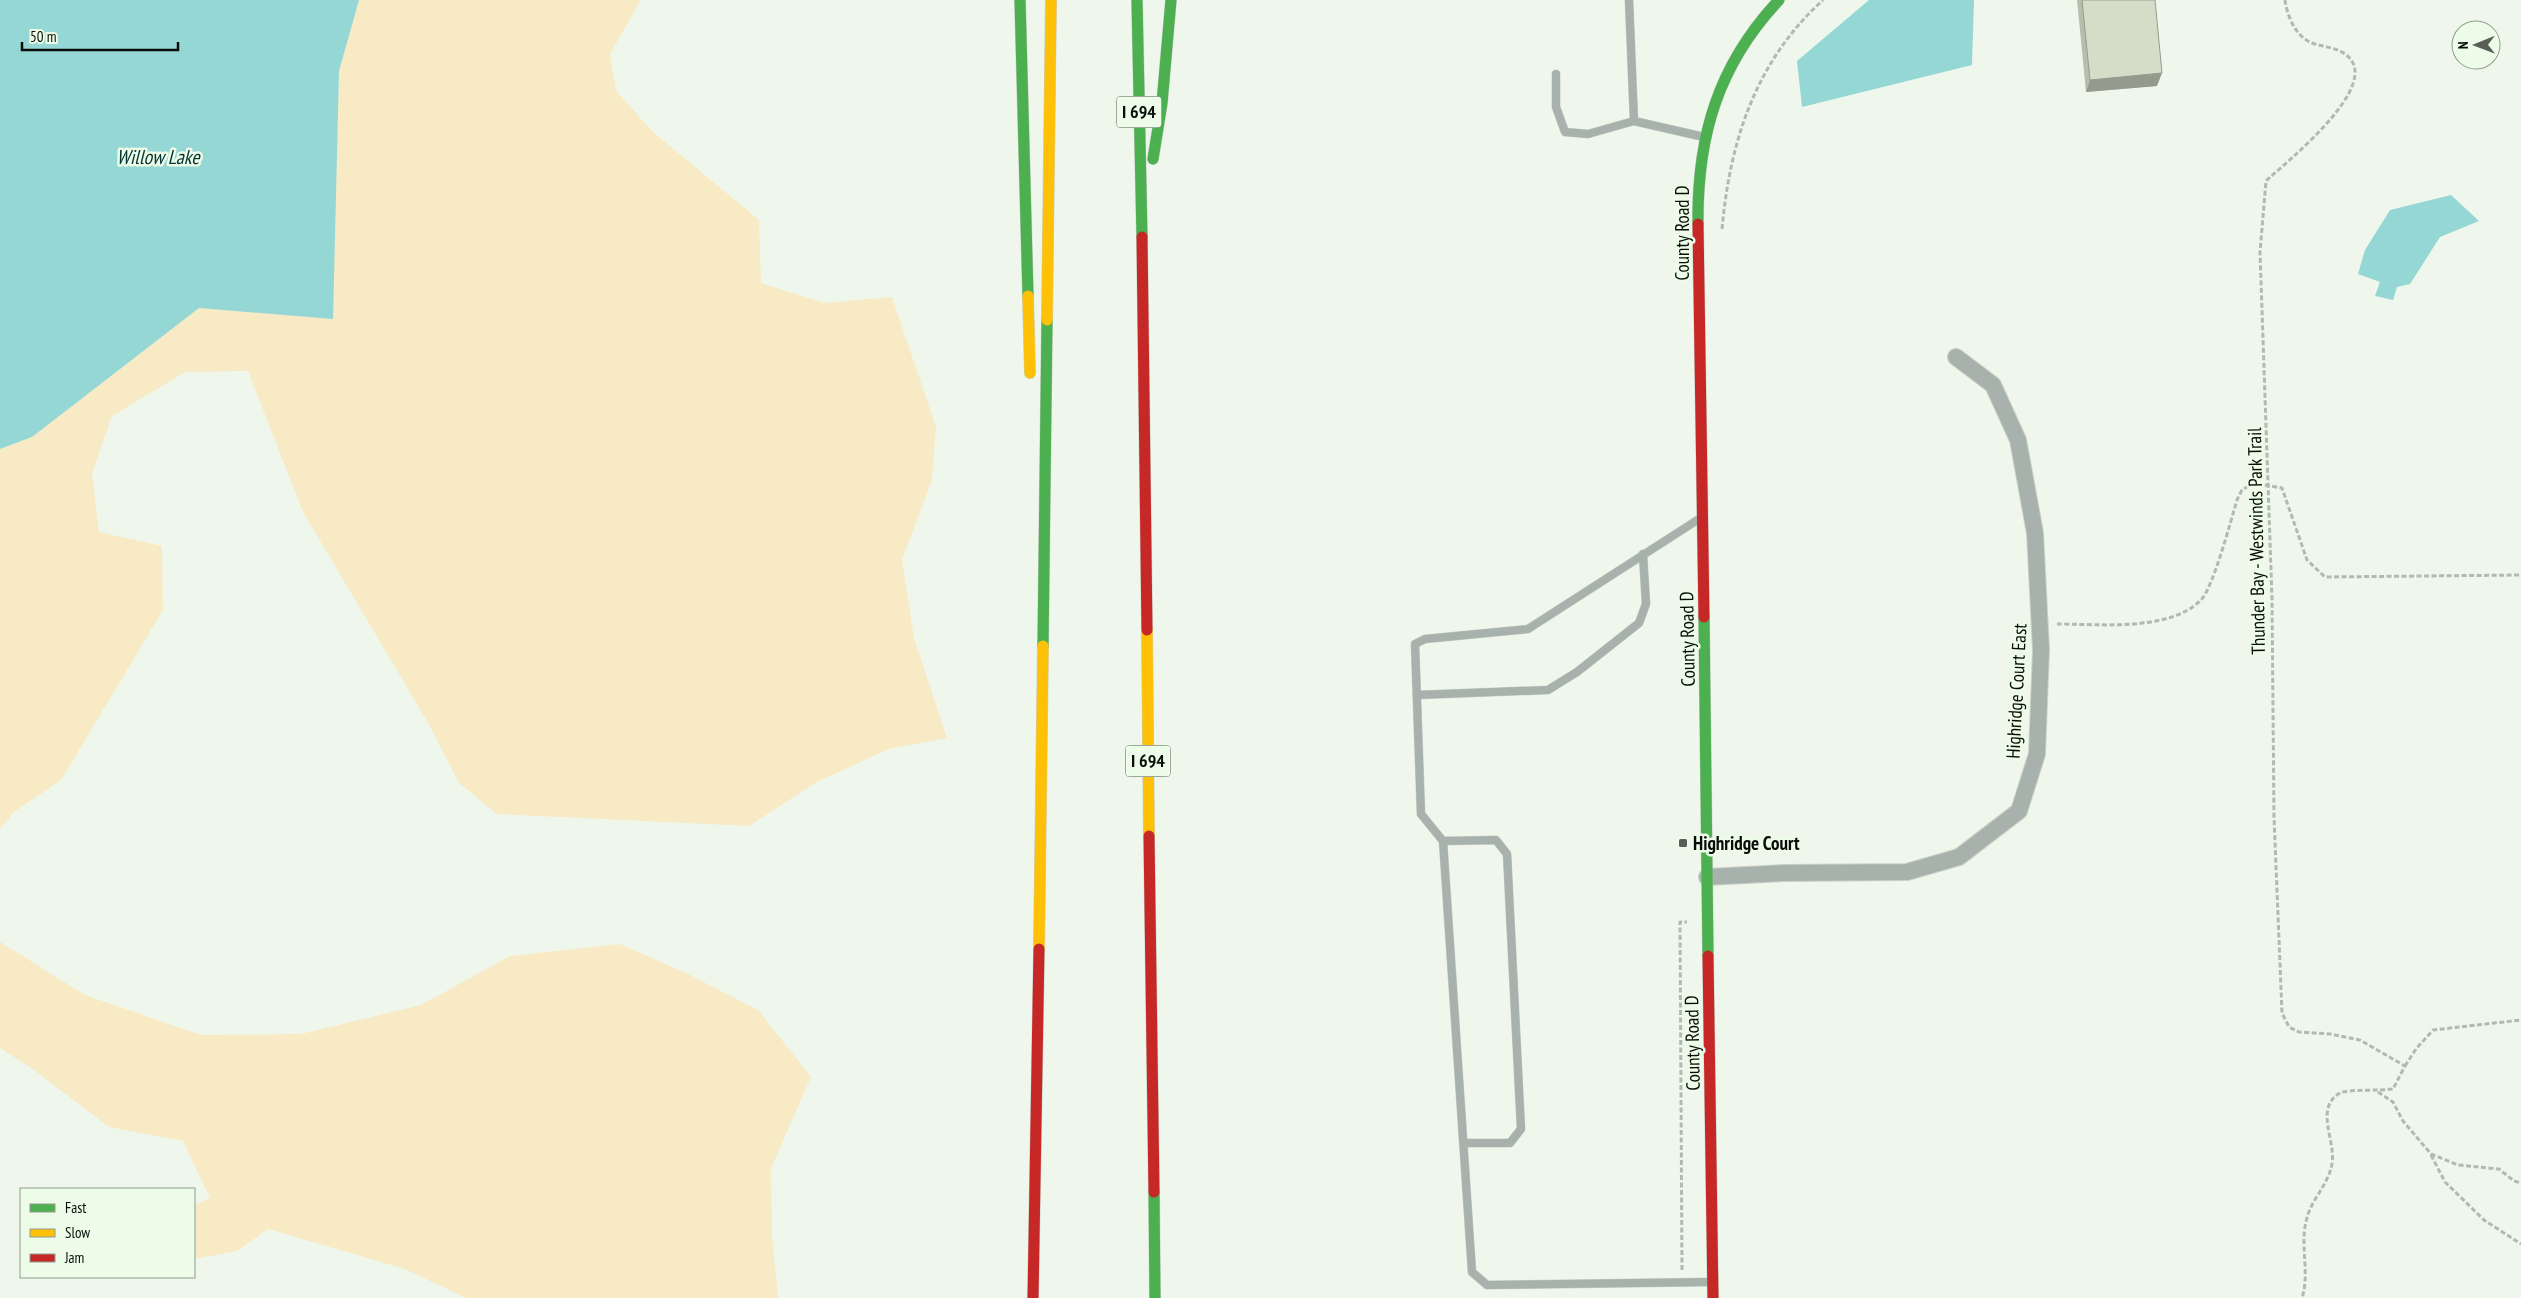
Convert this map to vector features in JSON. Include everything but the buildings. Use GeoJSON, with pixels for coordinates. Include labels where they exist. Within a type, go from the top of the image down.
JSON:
{"type":"FeatureCollection","features":[{"type":"Feature","properties":{"kind":"main road"},"geometry":{"type":"LineString","coordinates":[[1020,0],[1030,381]]}},
{"type":"Feature","properties":{"kind":"main road"},"geometry":{"type":"LineString","coordinates":[[1033,1298],[1042,776],[1051,0]]}},
{"type":"Feature","properties":{"kind":"main road","name":"I 694"},"geometry":{"type":"LineString","coordinates":[[1137,0],[1142,225],[1154,1298]]}},
{"type":"Feature","properties":{"kind":"main road"},"geometry":{"type":"LineString","coordinates":[[1142,225],[1162,103],[1171,0]]}},
{"type":"Feature","properties":{"kind":"main road","name":"County Road D"},"geometry":{"type":"LineString","coordinates":[[1713,1298],[1698,188],[1708,121],[1731,65],[1768,11],[1779,0]]}},
{"type":"Feature","properties":{"kind":"main road"},"geometry":{"type":"LineString","coordinates":[[1033,480],[1042,776]]}},
{"type":"Feature","properties":{"kind":"street","name":"Highridge Court East"},"geometry":{"type":"LineString","coordinates":[[1708,877],[1784,873],[1907,872],[1960,857],[2019,811],[2037,754],[2040,625],[2035,533],[2018,440],[1993,385],[1956,357]]}},
{"type":"Feature","properties":{"kind":"lane"},"geometry":{"type":"LineString","coordinates":[[1629,0],[1634,121]]}},
{"type":"Feature","properties":{"kind":"lane"},"geometry":{"type":"LineString","coordinates":[[1556,74],[1556,107],[1565,132],[1588,134],[1634,121],[1706,138]]}},
{"type":"Feature","properties":{"kind":"lane"},"geometry":{"type":"LineString","coordinates":[[1703,516],[1528,629],[1425,639],[1415,644],[1421,814],[1443,841],[1472,1272],[1487,1285],[1713,1282]]}},
{"type":"Feature","properties":{"kind":"lane"},"geometry":{"type":"LineString","coordinates":[[1417,695],[1548,690],[1576,672],[1639,624],[1646,604],[1643,554]]}},
{"type":"Feature","properties":{"kind":"lane"},"geometry":{"type":"LineString","coordinates":[[1443,841],[1496,840],[1507,854],[1521,1129],[1510,1143],[1464,1143]]}},
{"type":"Feature","properties":{"kind":"path"},"geometry":{"type":"LineString","coordinates":[[1722,226],[1737,144],[1747,108],[1772,58],[1801,20],[1823,0]]}},
{"type":"Feature","properties":{"kind":"path","name":"Thunder Bay - Westwinds Park Trail"},"geometry":{"type":"LineString","coordinates":[[2285,0],[2286,10],[2298,32],[2310,42],[2333,48],[2347,55],[2354,67],[2352,88],[2340,110],[2326,126],[2266,181],[2260,252],[2272,599],[2274,817],[2282,1013],[2289,1027],[2299,1032],[2330,1034],[2360,1040],[2406,1066]]}},
{"type":"Feature","properties":{"kind":"path"},"geometry":{"type":"LineString","coordinates":[[2040,625],[2152,622],[2169,619],[2202,600],[2213,575],[2242,490],[2253,483],[2282,488],[2307,560],[2325,577],[2521,575]]}},
{"type":"Feature","properties":{"kind":"path"},"geometry":{"type":"LineString","coordinates":[[2302,1298],[2306,1257],[2305,1224],[2309,1207],[2324,1186],[2332,1163],[2331,1136],[2326,1124],[2327,1110],[2333,1099],[2342,1092],[2393,1089],[2416,1049],[2433,1030],[2521,1020]]}},
{"type":"Feature","properties":{"kind":"path"},"geometry":{"type":"LineString","coordinates":[[2378,1091],[2393,1102],[2403,1121],[2431,1154],[2445,1182],[2484,1220],[2521,1244]]}},
{"type":"Feature","properties":{"kind":"path"},"geometry":{"type":"LineString","coordinates":[[2431,1154],[2458,1165],[2499,1169],[2514,1181],[2521,1183]]}},
{"type":"Feature","properties":{"kind":"shaded area"},"geometry":{"type":"Polygon","coordinates":[[[359,0],[641,0],[610,54],[616,91],[653,132],[759,220],[761,283],[824,303],[892,297],[936,427],[932,480],[902,560],[914,638],[947,738],[889,749],[817,782],[749,826],[497,814],[459,783],[427,721],[303,512],[248,371],[185,372],[112,416],[92,474],[99,532],[162,546],[163,610],[61,780],[14,812],[0,829],[0,449],[32,437],[199,308],[332,318],[339,71],[359,0]]]}},
{"type":"Feature","properties":{"kind":"shaded area"},"geometry":{"type":"Polygon","coordinates":[[[0,942],[85,995],[201,1035],[301,1034],[421,1005],[510,956],[620,944],[688,974],[758,1010],[811,1077],[771,1168],[772,1236],[778,1298],[466,1298],[405,1269],[268,1229],[237,1251],[195,1259],[195,1205],[210,1198],[183,1141],[109,1127],[34,1070],[0,1048],[0,942]]]}},
{"type":"Feature","properties":{"kind":"water","name":"Willow Lake"},"geometry":{"type":"Polygon","coordinates":[[[0,0],[359,0],[339,71],[333,319],[199,308],[32,437],[0,449],[0,0]]]}},
{"type":"Feature","properties":{"kind":"water"},"geometry":{"type":"Polygon","coordinates":[[[1869,0],[1974,0],[1972,65],[1802,107],[1797,61],[1869,0]]]}},
{"type":"Feature","properties":{"kind":"water"},"geometry":{"type":"Polygon","coordinates":[[[2451,195],[2479,221],[2440,237],[2410,284],[2397,287],[2393,300],[2375,296],[2380,282],[2358,274],[2365,250],[2390,210],[2451,195]]]}},
{"type":"Feature","properties":{"kind":"traffic: fast"},"geometry":{"type":"LineString","coordinates":[[1020,0],[1028,296]]}},
{"type":"Feature","properties":{"kind":"traffic: fast"},"geometry":{"type":"LineString","coordinates":[[1137,0],[1142,237]]}},
{"type":"Feature","properties":{"kind":"traffic: fast"},"geometry":{"type":"LineString","coordinates":[[1153,159],[1162,103],[1171,0]]}},
{"type":"Feature","properties":{"kind":"traffic: fast"},"geometry":{"type":"LineString","coordinates":[[1698,224],[1702,161],[1715,103],[1726,76],[1740,50],[1779,0]]}},
{"type":"Feature","properties":{"kind":"traffic: fast"},"geometry":{"type":"LineString","coordinates":[[1043,646],[1047,320]]}},
{"type":"Feature","properties":{"kind":"traffic: fast"},"geometry":{"type":"LineString","coordinates":[[1704,617],[1708,956]]}},
{"type":"Feature","properties":{"kind":"traffic: fast"},"geometry":{"type":"LineString","coordinates":[[1154,1192],[1155,1298]]}},
{"type":"Feature","properties":{"kind":"traffic: slow"},"geometry":{"type":"LineString","coordinates":[[1047,320],[1051,0]]}},
{"type":"Feature","properties":{"kind":"traffic: slow"},"geometry":{"type":"LineString","coordinates":[[1028,296],[1030,373]]}},
{"type":"Feature","properties":{"kind":"traffic: slow"},"geometry":{"type":"LineString","coordinates":[[1147,630],[1149,836]]}},
{"type":"Feature","properties":{"kind":"traffic: slow"},"geometry":{"type":"LineString","coordinates":[[1039,949],[1043,646]]}},
{"type":"Feature","properties":{"kind":"traffic: jam"},"geometry":{"type":"LineString","coordinates":[[1698,224],[1704,617]]}},
{"type":"Feature","properties":{"kind":"traffic: jam"},"geometry":{"type":"LineString","coordinates":[[1142,237],[1147,630]]}},
{"type":"Feature","properties":{"kind":"traffic: jam"},"geometry":{"type":"LineString","coordinates":[[1149,836],[1154,1192]]}},
{"type":"Feature","properties":{"kind":"traffic: jam"},"geometry":{"type":"LineString","coordinates":[[1033,1298],[1039,949]]}},
{"type":"Feature","properties":{"kind":"traffic: jam"},"geometry":{"type":"LineString","coordinates":[[1708,956],[1713,1298]]}},
{"type":"Feature","properties":{"kind":"place","name":"Highridge Court"},"geometry":{"type":"Point","coordinates":[1683,843]}}]}
